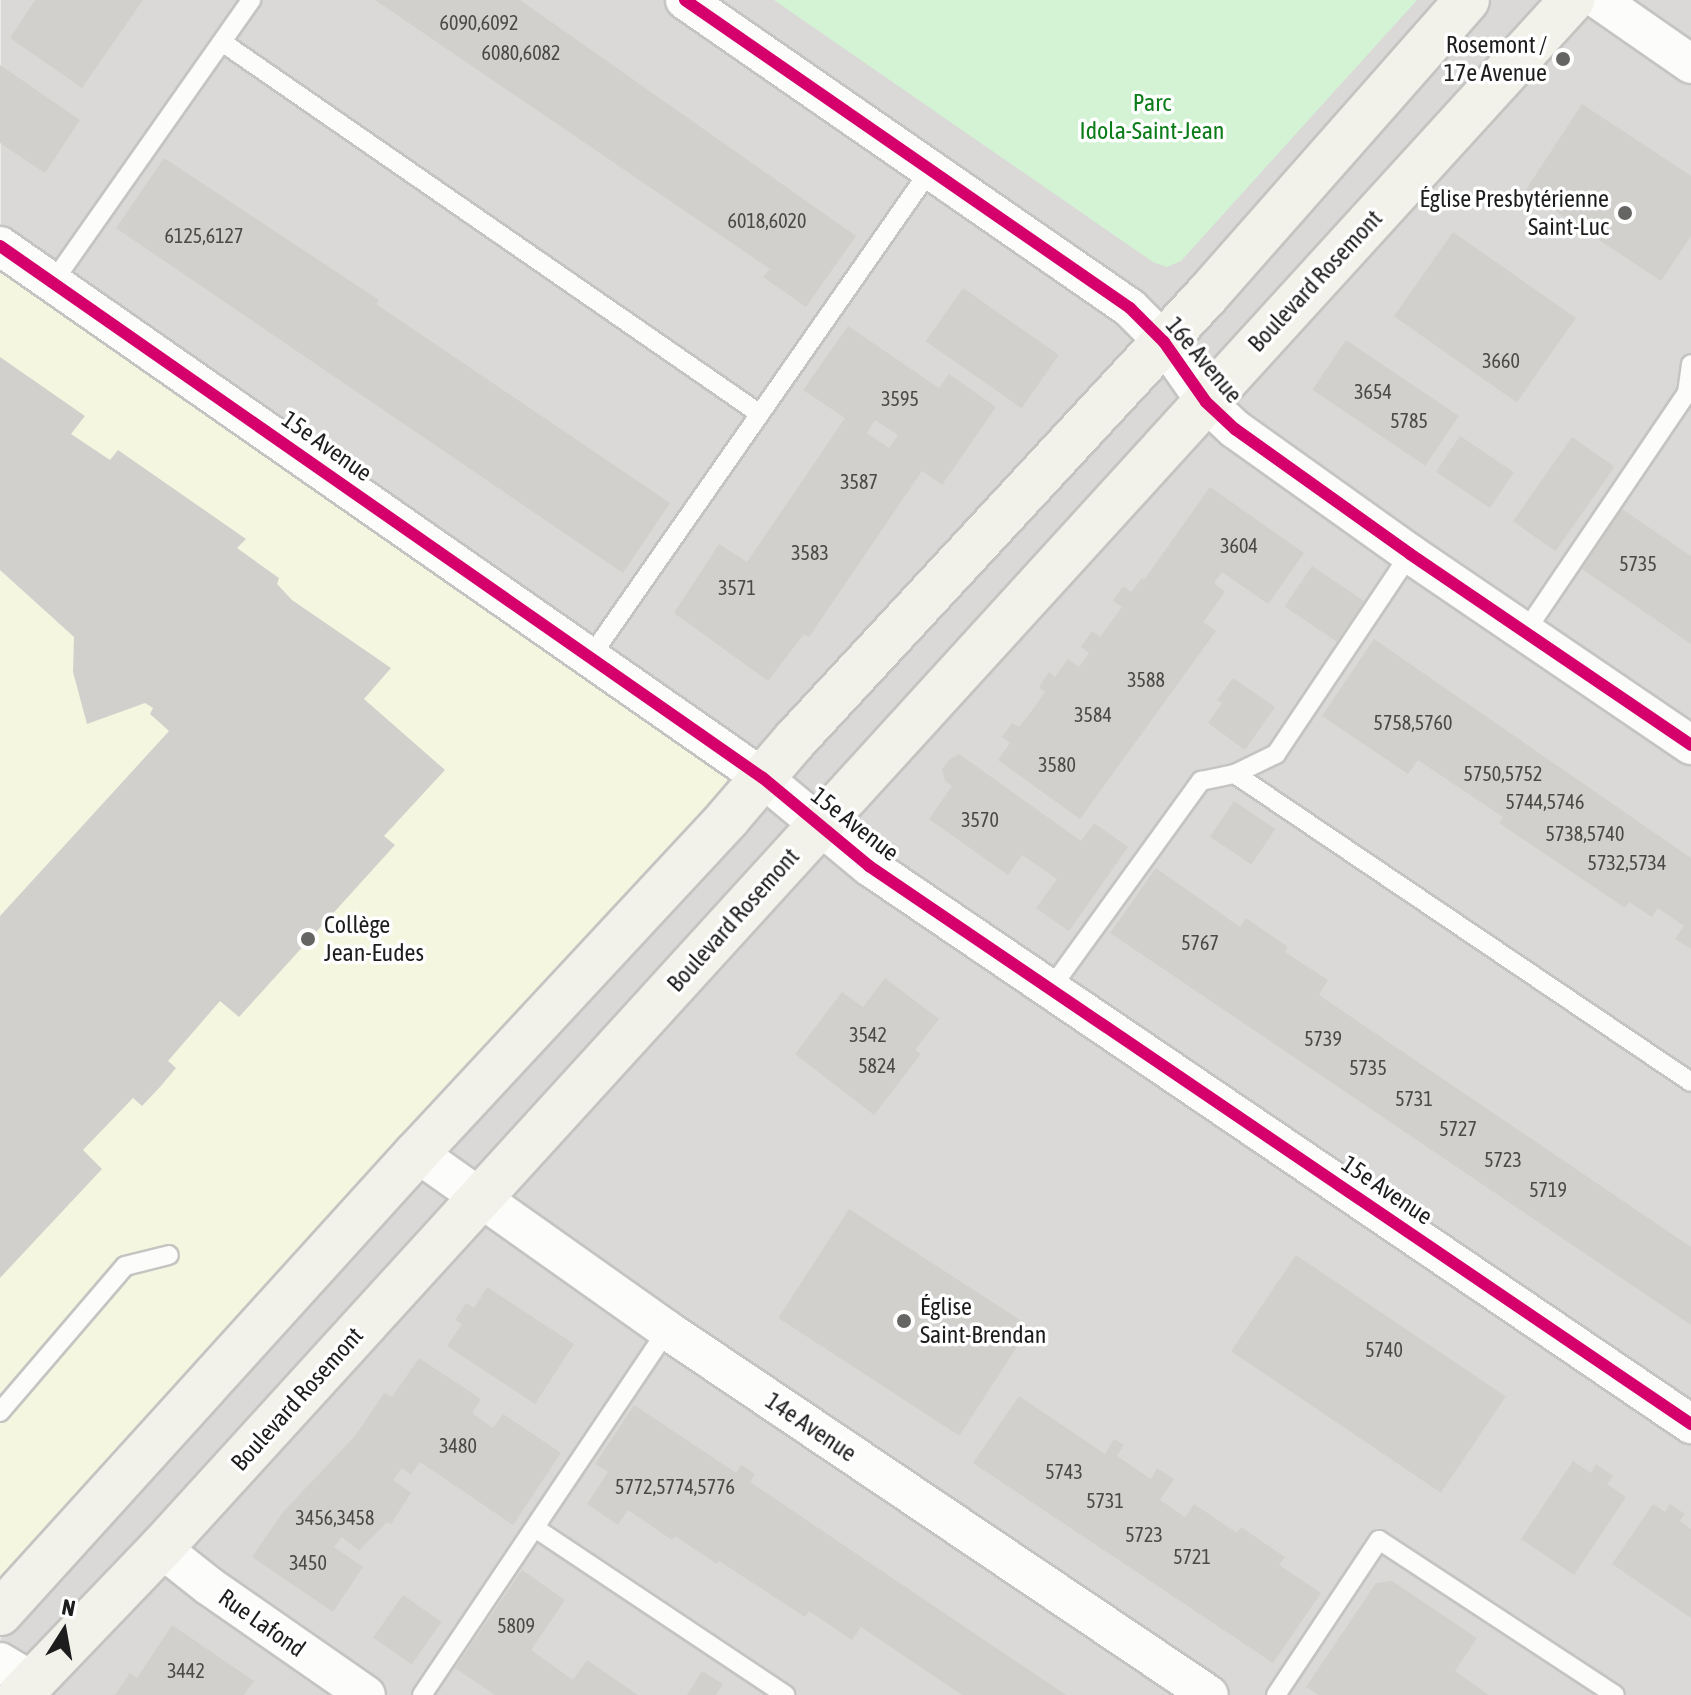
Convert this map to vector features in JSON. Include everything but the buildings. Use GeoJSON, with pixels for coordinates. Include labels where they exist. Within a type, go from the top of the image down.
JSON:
{"type":"FeatureCollection","features":[{"type":"Feature","properties":{"kind":"main road"},"geometry":{"type":"LineString","coordinates":[[0,1613],[794,741],[1164,342],[1467,0]]}},
{"type":"Feature","properties":{"kind":"main road","name":"Boulevard Rosemont"},"geometry":{"type":"LineString","coordinates":[[18,1679],[161,1548],[1572,0]]}},
{"type":"Feature","properties":{"kind":"street","name":"16e Avenue"},"geometry":{"type":"LineString","coordinates":[[685,0],[1130,308],[1164,342],[1206,402],[1235,429],[1410,554],[1691,745]]}},
{"type":"Feature","properties":{"kind":"street"},"geometry":{"type":"LineString","coordinates":[[1599,0],[1691,64]]}},
{"type":"Feature","properties":{"kind":"street","name":"15e Avenue"},"geometry":{"type":"LineString","coordinates":[[0,246],[763,778],[869,866],[1691,1424]]}},
{"type":"Feature","properties":{"kind":"street","name":"14e Avenue"},"geometry":{"type":"LineString","coordinates":[[417,1153],[667,1330],[1209,1695]]}},
{"type":"Feature","properties":{"kind":"street","name":"Rue Lafond"},"geometry":{"type":"LineString","coordinates":[[161,1548],[351,1691]]}},
{"type":"Feature","properties":{"kind":"lane"},"geometry":{"type":"LineString","coordinates":[[53,282],[251,0]]}},
{"type":"Feature","properties":{"kind":"lane"},"geometry":{"type":"LineString","coordinates":[[222,42],[760,414]]}},
{"type":"Feature","properties":{"kind":"lane"},"geometry":{"type":"LineString","coordinates":[[591,656],[930,170]]}},
{"type":"Feature","properties":{"kind":"lane"},"geometry":{"type":"LineString","coordinates":[[1525,632],[1689,394],[1691,364]]}},
{"type":"Feature","properties":{"kind":"lane"},"geometry":{"type":"LineString","coordinates":[[1051,988],[1201,781],[1235,774],[1276,754],[1410,554]]}},
{"type":"Feature","properties":{"kind":"lane"},"geometry":{"type":"LineString","coordinates":[[1235,774],[1691,1082]]}},
{"type":"Feature","properties":{"kind":"lane"},"geometry":{"type":"LineString","coordinates":[[0,1412],[125,1266],[169,1255]]}},
{"type":"Feature","properties":{"kind":"lane"},"geometry":{"type":"LineString","coordinates":[[422,1695],[667,1330]]}},
{"type":"Feature","properties":{"kind":"lane"},"geometry":{"type":"LineString","coordinates":[[535,1528],[785,1695]]}},
{"type":"Feature","properties":{"kind":"lane"},"geometry":{"type":"LineString","coordinates":[[1276,1695],[1379,1540],[1615,1695]]}},
{"type":"Feature","properties":{"kind":"shaded area"},"geometry":{"type":"Polygon","coordinates":[[[1,0],[1691,0],[1691,1695],[1,1695],[1,0]]]}},
{"type":"Feature","properties":{"kind":"shaded area","name":"Collège Jean-Eudes"},"geometry":{"type":"Polygon","coordinates":[[[0,249],[763,778],[0,1612],[0,249]]]}},
{"type":"Feature","properties":{"kind":"green space","name":"Parc Idola-Saint-Jean"},"geometry":{"type":"Polygon","coordinates":[[[774,0],[1417,0],[1181,261],[1167,267],[1153,262],[774,0]]]}},
{"type":"Feature","properties":{"kind":"cycle path"},"geometry":{"type":"LineString","coordinates":[[685,0],[1130,308],[1164,342],[1206,402],[1235,429],[1410,554],[1691,745]]}},
{"type":"Feature","properties":{"kind":"cycle path"},"geometry":{"type":"LineString","coordinates":[[0,246],[763,778],[869,866],[1691,1424]]}},
{"type":"Feature","properties":{"kind":"place","name":"Rosemont / 17e Avenue"},"geometry":{"type":"Point","coordinates":[1563,59]}},
{"type":"Feature","properties":{"kind":"place","name":"Église Presbytérienne Saint-Luc"},"geometry":{"type":"Point","coordinates":[1625,213]}},
{"type":"Feature","properties":{"kind":"place","name":"Collège Jean-Eudes"},"geometry":{"type":"Point","coordinates":[308,939]}},
{"type":"Feature","properties":{"kind":"place","name":"Église Saint-Brendan"},"geometry":{"type":"Point","coordinates":[904,1321]}}]}
